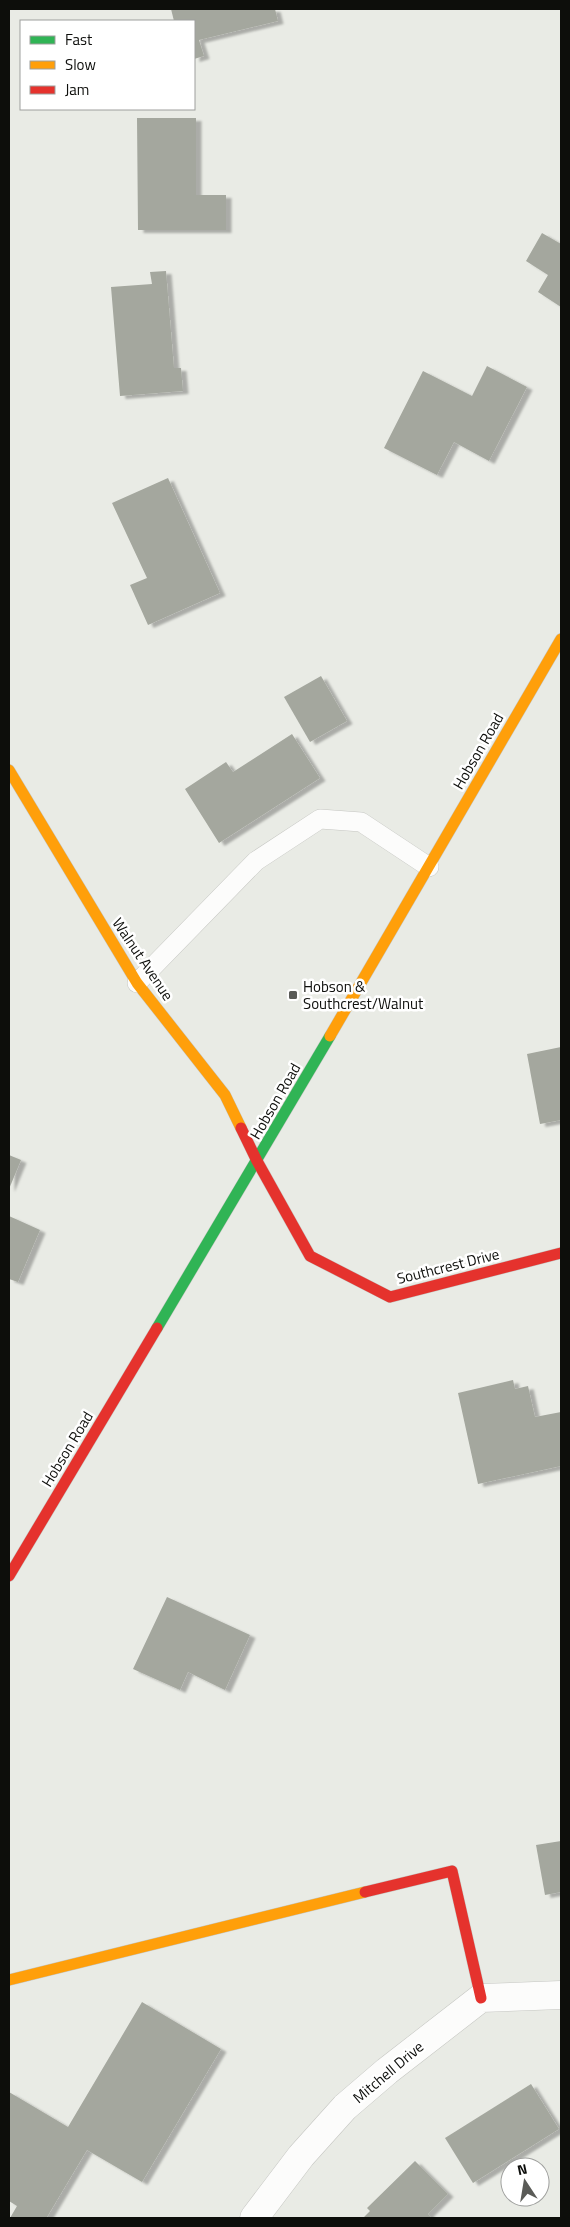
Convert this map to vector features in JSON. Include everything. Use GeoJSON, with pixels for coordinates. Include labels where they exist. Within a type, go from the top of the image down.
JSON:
{"type":"FeatureCollection","features":[{"type":"Feature","properties":{"kind":"street","name":"Hobson Road"},"geometry":{"type":"LineString","coordinates":[[9,1576],[257,1161],[561,639]]}},
{"type":"Feature","properties":{"kind":"street","name":"Walnut Avenue"},"geometry":{"type":"LineString","coordinates":[[9,770],[137,983],[225,1095],[257,1161]]}},
{"type":"Feature","properties":{"kind":"street","name":"Southcrest Drive"},"geometry":{"type":"LineString","coordinates":[[257,1161],[310,1256],[390,1297],[561,1253]]}},
{"type":"Feature","properties":{"kind":"street"},"geometry":{"type":"LineString","coordinates":[[9,1980],[452,1870],[481,1998],[561,1995]]}},
{"type":"Feature","properties":{"kind":"street","name":"Mitchell Drive"},"geometry":{"type":"LineString","coordinates":[[254,2218],[300,2156],[345,2108],[386,2071],[481,1998]]}},
{"type":"Feature","properties":{"kind":"lane"},"geometry":{"type":"LineString","coordinates":[[137,983],[256,860],[320,819],[361,822],[429,867]]}},
{"type":"Feature","properties":{"kind":"building"},"geometry":{"type":"Polygon","coordinates":[[[171,9],[275,9],[278,21],[199,40],[204,56],[195,59],[195,20],[174,20],[171,9]]]}},
{"type":"Feature","properties":{"kind":"building"},"geometry":{"type":"Polygon","coordinates":[[[137,118],[196,118],[196,195],[226,195],[226,230],[138,230],[137,118]]]}},
{"type":"Feature","properties":{"kind":"building"},"geometry":{"type":"Polygon","coordinates":[[[542,233],[561,244],[561,307],[538,292],[548,275],[526,261],[542,233]]]}},
{"type":"Feature","properties":{"kind":"building"},"geometry":{"type":"Polygon","coordinates":[[[166,271],[174,368],[181,368],[183,391],[120,396],[111,287],[152,284],[150,272],[166,271]]]}},
{"type":"Feature","properties":{"kind":"building"},"geometry":{"type":"Polygon","coordinates":[[[487,366],[527,387],[489,461],[454,442],[437,475],[384,448],[423,371],[472,396],[487,366]]]}},
{"type":"Feature","properties":{"kind":"building"},"geometry":{"type":"Polygon","coordinates":[[[168,478],[220,593],[148,625],[130,585],[147,578],[112,503],[168,478]]]}},
{"type":"Feature","properties":{"kind":"building"},"geometry":{"type":"Polygon","coordinates":[[[321,676],[347,721],[310,742],[284,697],[321,676]]]}},
{"type":"Feature","properties":{"kind":"building"},"geometry":{"type":"Polygon","coordinates":[[[292,734],[320,778],[219,843],[185,789],[226,762],[233,772],[292,734]]]}},
{"type":"Feature","properties":{"kind":"building"},"geometry":{"type":"Polygon","coordinates":[[[561,1047],[561,1120],[540,1124],[527,1054],[561,1047]]]}},
{"type":"Feature","properties":{"kind":"building"},"geometry":{"type":"Polygon","coordinates":[[[9,1155],[21,1160],[9,1189],[9,1155]]]}},
{"type":"Feature","properties":{"kind":"building"},"geometry":{"type":"Polygon","coordinates":[[[9,1216],[40,1230],[18,1282],[9,1279],[9,1216]]]}},
{"type":"Feature","properties":{"kind":"building"},"geometry":{"type":"Polygon","coordinates":[[[513,1380],[515,1389],[528,1386],[535,1417],[561,1412],[561,1466],[478,1484],[458,1393],[513,1380]]]}},
{"type":"Feature","properties":{"kind":"building"},"geometry":{"type":"Polygon","coordinates":[[[167,1597],[250,1635],[225,1690],[188,1672],[180,1690],[133,1669],[167,1597]]]}},
{"type":"Feature","properties":{"kind":"building"},"geometry":{"type":"Polygon","coordinates":[[[561,1841],[561,1892],[545,1895],[536,1845],[561,1841]]]}},
{"type":"Feature","properties":{"kind":"building"},"geometry":{"type":"Polygon","coordinates":[[[142,2002],[221,2049],[142,2182],[87,2150],[47,2217],[49,2218],[10,2218],[17,2206],[9,2201],[9,2092],[68,2127],[142,2002]]]}},
{"type":"Feature","properties":{"kind":"building"},"geometry":{"type":"Polygon","coordinates":[[[531,2084],[559,2129],[514,2157],[500,2157],[500,2166],[473,2183],[445,2138],[531,2084]]]}},
{"type":"Feature","properties":{"kind":"building"},"geometry":{"type":"Polygon","coordinates":[[[415,2161],[448,2194],[428,2214],[432,2218],[363,2218],[370,2211],[367,2208],[415,2161]]]}},
{"type":"Feature","properties":{"kind":"traffic: fast"},"geometry":{"type":"LineString","coordinates":[[157,1328],[330,1036]]}},
{"type":"Feature","properties":{"kind":"traffic: slow"},"geometry":{"type":"LineString","coordinates":[[330,1036],[561,639]]}},
{"type":"Feature","properties":{"kind":"traffic: slow"},"geometry":{"type":"LineString","coordinates":[[9,770],[137,983],[225,1095],[241,1128]]}},
{"type":"Feature","properties":{"kind":"traffic: slow"},"geometry":{"type":"LineString","coordinates":[[9,1980],[365,1892]]}},
{"type":"Feature","properties":{"kind":"traffic: jam"},"geometry":{"type":"LineString","coordinates":[[241,1128],[257,1161],[310,1256],[390,1297],[561,1253]]}},
{"type":"Feature","properties":{"kind":"traffic: jam"},"geometry":{"type":"LineString","coordinates":[[9,1576],[157,1328]]}},
{"type":"Feature","properties":{"kind":"traffic: jam"},"geometry":{"type":"LineString","coordinates":[[365,1892],[452,1871],[481,1998]]}},
{"type":"Feature","properties":{"kind":"place","name":"Hobson & Southcrest/Walnut"},"geometry":{"type":"Point","coordinates":[293,995]}}]}
